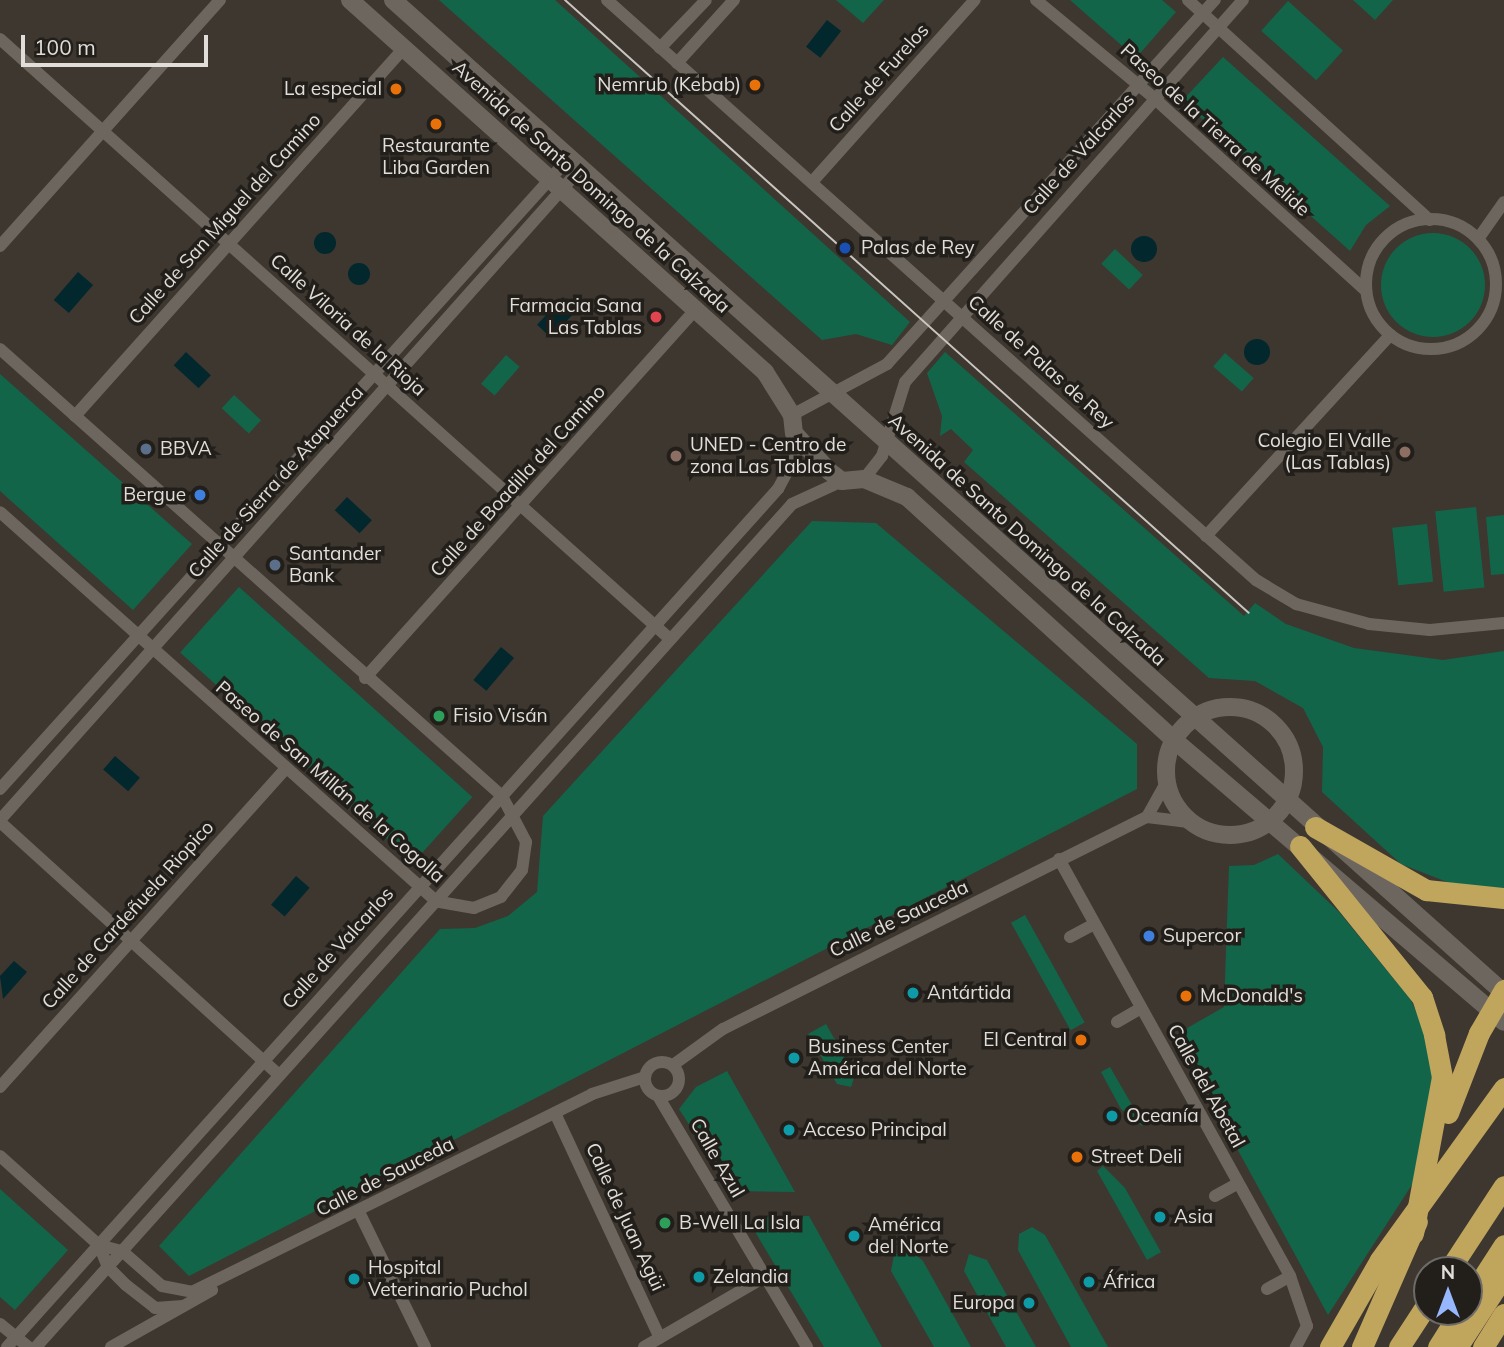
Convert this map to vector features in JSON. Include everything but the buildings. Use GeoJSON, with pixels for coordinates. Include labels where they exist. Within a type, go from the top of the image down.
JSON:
{"type":"FeatureCollection","features":[{"type":"Feature","properties":{"kind":"highway"},"geometry":{"type":"LineString","coordinates":[[1315,827],[1426,890],[1504,898]]}},
{"type":"Feature","properties":{"kind":"highway"},"geometry":{"type":"LineString","coordinates":[[1300,846],[1422,997],[1441,1077],[1440,1130]]}},
{"type":"Feature","properties":{"kind":"highway"},"geometry":{"type":"LineString","coordinates":[[1362,1347],[1388,1297],[1413,1233],[1440,1130],[1455,1087],[1504,992]]}},
{"type":"Feature","properties":{"kind":"highway"},"geometry":{"type":"LineString","coordinates":[[1330,1347],[1380,1260],[1504,1088]]}},
{"type":"Feature","properties":{"kind":"highway"},"geometry":{"type":"LineString","coordinates":[[1443,1173],[1504,1107]]}},
{"type":"Feature","properties":{"kind":"highway"},"geometry":{"type":"LineString","coordinates":[[1458,1256],[1504,1186]]}},
{"type":"Feature","properties":{"kind":"highway"},"geometry":{"type":"LineString","coordinates":[[1483,1277],[1504,1245]]}},
{"type":"Feature","properties":{"kind":"highway"},"geometry":{"type":"LineString","coordinates":[[1457,1347],[1504,1275]]}},
{"type":"Feature","properties":{"kind":"highway"},"geometry":{"type":"LineString","coordinates":[[1483,1347],[1504,1314]]}},
{"type":"Feature","properties":{"kind":"highway"},"geometry":{"type":"LineString","coordinates":[[1399,1347],[1413,1326]]}},
{"type":"Feature","properties":{"kind":"highway"},"geometry":{"type":"LineString","coordinates":[[1438,1347],[1451,1326]]}},
{"type":"Feature","properties":{"kind":"street"},"geometry":{"type":"LineString","coordinates":[[0,246],[220,0]]}},
{"type":"Feature","properties":{"kind":"street","name":"Avenida de Santo Domingo de la Calzada"},"geometry":{"type":"LineString","coordinates":[[350,0],[697,308],[765,372],[792,415],[802,444],[842,481]]}},
{"type":"Feature","properties":{"kind":"street","name":"Avenida de Santo Domingo de la Calzada"},"geometry":{"type":"LineString","coordinates":[[393,0],[1286,802],[1504,992]]}},
{"type":"Feature","properties":{"kind":"street","name":"Calle de Palas de Rey"},"geometry":{"type":"LineString","coordinates":[[607,0],[1272,592],[1323,613],[1430,631],[1504,623]]}},
{"type":"Feature","properties":{"kind":"street"},"geometry":{"type":"LineString","coordinates":[[660,48],[706,0]]}},
{"type":"Feature","properties":{"kind":"street"},"geometry":{"type":"LineString","coordinates":[[677,63],[734,0]]}},
{"type":"Feature","properties":{"kind":"street","name":"Calle de Furelos"},"geometry":{"type":"LineString","coordinates":[[812,182],[975,0]]}},
{"type":"Feature","properties":{"kind":"street","name":"Paseo de la Tierra de Melide"},"geometry":{"type":"LineString","coordinates":[[1036,0],[1154,98],[1366,292]]}},
{"type":"Feature","properties":{"kind":"street"},"geometry":{"type":"LineString","coordinates":[[1188,0],[1430,219]]}},
{"type":"Feature","properties":{"kind":"street","name":"Calle de Valcarlos"},"geometry":{"type":"LineString","coordinates":[[832,392],[887,364],[1215,0]]}},
{"type":"Feature","properties":{"kind":"street","name":"Calle de Valcarlos"},"geometry":{"type":"LineString","coordinates":[[864,479],[877,466],[905,382],[1243,0]]}},
{"type":"Feature","properties":{"kind":"street","name":"Calle Viloria de la Rioja"},"geometry":{"type":"LineString","coordinates":[[0,39],[670,639]]}},
{"type":"Feature","properties":{"kind":"street","name":"Calle de San Miguel del Camino"},"geometry":{"type":"LineString","coordinates":[[75,416],[404,48]]}},
{"type":"Feature","properties":{"kind":"street","name":"Calle de Sierra de Atapuerca"},"geometry":{"type":"LineString","coordinates":[[0,821],[387,386],[574,164]]}},
{"type":"Feature","properties":{"kind":"street","name":"Calle de Sierra de Atapuerca"},"geometry":{"type":"LineString","coordinates":[[0,789],[372,371],[556,184]]}},
{"type":"Feature","properties":{"kind":"street"},"geometry":{"type":"LineString","coordinates":[[1478,239],[1504,202]]}},
{"type":"Feature","properties":{"kind":"street"},"geometry":{"type":"LineString","coordinates":[[1430,219],[1464,228],[1478,239],[1495,273],[1490,311],[1480,327],[1446,347],[1407,345],[1390,335],[1366,292],[1376,250],[1408,223],[1430,219]]}},
{"type":"Feature","properties":{"kind":"street","name":"Calle de Valcarlos"},"geometry":{"type":"LineString","coordinates":[[1012,226],[1013,239],[1028,240]]}},
{"type":"Feature","properties":{"kind":"street"},"geometry":{"type":"LineString","coordinates":[[988,253],[1005,257],[1005,268]]}},
{"type":"Feature","properties":{"kind":"street","name":"Calle de Boadilla del Camino"},"geometry":{"type":"LineString","coordinates":[[365,678],[697,308]]}},
{"type":"Feature","properties":{"kind":"street"},"geometry":{"type":"LineString","coordinates":[[1490,311],[1504,313]]}},
{"type":"Feature","properties":{"kind":"street"},"geometry":{"type":"LineString","coordinates":[[1206,536],[1390,335]]}},
{"type":"Feature","properties":{"kind":"street","name":"Paseo de San Millán de la Cogolla"},"geometry":{"type":"LineString","coordinates":[[0,349],[365,678],[502,796],[526,842],[522,870],[501,897],[474,908],[436,901],[418,888],[0,512]]}},
{"type":"Feature","properties":{"kind":"street"},"geometry":{"type":"LineString","coordinates":[[792,415],[832,392]]}},
{"type":"Feature","properties":{"kind":"street","name":"Calle de Valcarlos"},"geometry":{"type":"LineString","coordinates":[[11,1342],[778,489],[802,444]]}},
{"type":"Feature","properties":{"kind":"street"},"geometry":{"type":"LineString","coordinates":[[36,1347],[792,504],[842,481],[864,479],[907,497],[1174,740],[1363,896],[1504,1022]]}},
{"type":"Feature","properties":{"kind":"street"},"geometry":{"type":"LineString","coordinates":[[1233,706],[1273,720],[1292,746],[1286,802],[1270,820],[1253,833],[1217,835],[1189,822],[1147,817],[1167,781],[1174,740],[1195,718],[1233,706]]}},
{"type":"Feature","properties":{"kind":"street","name":"Calle de Cardeñuela Riopico"},"geometry":{"type":"LineString","coordinates":[[0,1087],[285,769]]}},
{"type":"Feature","properties":{"kind":"street"},"geometry":{"type":"LineString","coordinates":[[1167,781],[1189,822]]}},
{"type":"Feature","properties":{"kind":"street","name":"Calle de Sauceda"},"geometry":{"type":"LineString","coordinates":[[111,1347],[258,1263],[617,1083],[645,1077],[655,1063],[673,1065],[723,1029],[1147,817]]}},
{"type":"Feature","properties":{"kind":"street"},"geometry":{"type":"LineString","coordinates":[[0,821],[279,1075]]}},
{"type":"Feature","properties":{"kind":"street","name":"Calle del Abetal"},"geometry":{"type":"LineString","coordinates":[[1059,859],[1290,1276],[1307,1326],[1296,1347]]}},
{"type":"Feature","properties":{"kind":"street"},"geometry":{"type":"LineString","coordinates":[[1070,937],[1094,924]]}},
{"type":"Feature","properties":{"kind":"street"},"geometry":{"type":"LineString","coordinates":[[1117,1021],[1141,1008]]}},
{"type":"Feature","properties":{"kind":"street"},"geometry":{"type":"LineString","coordinates":[[658,1096],[678,1086],[673,1065]]}},
{"type":"Feature","properties":{"kind":"street","name":"Calle Azul"},"geometry":{"type":"LineString","coordinates":[[645,1077],[763,1278],[807,1347]]}},
{"type":"Feature","properties":{"kind":"street","name":"Calle de Juan Agüi"},"geometry":{"type":"LineString","coordinates":[[555,1113],[660,1338]]}},
{"type":"Feature","properties":{"kind":"street"},"geometry":{"type":"LineString","coordinates":[[0,1156],[99,1245],[108,1267],[155,1308],[183,1306]]}},
{"type":"Feature","properties":{"kind":"street"},"geometry":{"type":"LineString","coordinates":[[1215,1196],[1238,1183]]}},
{"type":"Feature","properties":{"kind":"street"},"geometry":{"type":"LineString","coordinates":[[359,1212],[425,1347]]}},
{"type":"Feature","properties":{"kind":"street"},"geometry":{"type":"LineString","coordinates":[[99,1245],[122,1251]]}},
{"type":"Feature","properties":{"kind":"street","name":"Calle de Sauceda"},"geometry":{"type":"LineString","coordinates":[[122,1251],[176,1291],[191,1292],[258,1263]]}},
{"type":"Feature","properties":{"kind":"street"},"geometry":{"type":"LineString","coordinates":[[1267,1289],[1290,1276]]}},
{"type":"Feature","properties":{"kind":"street"},"geometry":{"type":"LineString","coordinates":[[644,1347],[763,1278]]}},
{"type":"Feature","properties":{"kind":"street"},"geometry":{"type":"LineString","coordinates":[[0,1324],[11,1342],[28,1347]]}},
{"type":"Feature","properties":{"kind":"green space"},"geometry":{"type":"Polygon","coordinates":[[[439,0],[555,0],[910,322],[892,345],[856,334],[822,340],[439,0]]]}},
{"type":"Feature","properties":{"kind":"green space"},"geometry":{"type":"Polygon","coordinates":[[[836,0],[884,0],[863,23],[836,0]]]}},
{"type":"Feature","properties":{"kind":"green space"},"geometry":{"type":"Polygon","coordinates":[[[1070,0],[1162,0],[1176,12],[1136,58],[1070,0]]]}},
{"type":"Feature","properties":{"kind":"green space"},"geometry":{"type":"Polygon","coordinates":[[[1353,0],[1393,0],[1375,20],[1353,0]]]}},
{"type":"Feature","properties":{"kind":"green space"},"geometry":{"type":"Polygon","coordinates":[[[1288,1],[1343,51],[1316,80],[1261,31],[1288,1]]]}},
{"type":"Feature","properties":{"kind":"green space"},"geometry":{"type":"Polygon","coordinates":[[[1223,57],[1390,206],[1366,225],[1350,251],[1182,101],[1223,57]]]}},
{"type":"Feature","properties":{"kind":"green space"},"geometry":{"type":"Polygon","coordinates":[[[1433,233],[1453,237],[1470,248],[1481,265],[1485,285],[1481,305],[1470,322],[1453,333],[1433,337],[1413,333],[1396,322],[1385,305],[1381,285],[1385,265],[1396,248],[1413,237],[1433,233]]]}},
{"type":"Feature","properties":{"kind":"green space"},"geometry":{"type":"Polygon","coordinates":[[[1115,249],[1143,275],[1129,290],[1101,264],[1115,249]]]}},
{"type":"Feature","properties":{"kind":"green space"},"geometry":{"type":"Polygon","coordinates":[[[945,352],[1244,616],[1255,603],[1286,624],[1354,648],[1443,660],[1504,651],[1504,888],[1460,887],[1401,864],[1322,792],[1323,747],[1303,708],[1255,681],[1209,678],[964,462],[973,450],[951,429],[940,436],[942,416],[927,373],[945,352]]]}},
{"type":"Feature","properties":{"kind":"green space"},"geometry":{"type":"Polygon","coordinates":[[[1225,353],[1254,378],[1242,392],[1213,367],[1225,353]]]}},
{"type":"Feature","properties":{"kind":"green space"},"geometry":{"type":"Polygon","coordinates":[[[506,355],[520,367],[495,395],[481,384],[506,355]]]}},
{"type":"Feature","properties":{"kind":"green space"},"geometry":{"type":"Polygon","coordinates":[[[0,374],[192,544],[133,610],[0,491],[0,374]]]}},
{"type":"Feature","properties":{"kind":"green space"},"geometry":{"type":"Polygon","coordinates":[[[234,395],[261,420],[249,433],[222,408],[234,395]]]}},
{"type":"Feature","properties":{"kind":"green space"},"geometry":{"type":"Polygon","coordinates":[[[1476,507],[1484,588],[1444,592],[1435,511],[1476,507]]]}},
{"type":"Feature","properties":{"kind":"green space"},"geometry":{"type":"Polygon","coordinates":[[[1504,515],[1504,574],[1491,575],[1486,517],[1504,515]]]}},
{"type":"Feature","properties":{"kind":"green space"},"geometry":{"type":"Polygon","coordinates":[[[812,521],[876,523],[1137,744],[1137,789],[189,1276],[159,1246],[440,929],[475,928],[508,916],[537,892],[543,816],[812,521]]]}},
{"type":"Feature","properties":{"kind":"green space"},"geometry":{"type":"Polygon","coordinates":[[[1427,524],[1433,582],[1398,585],[1392,528],[1427,524]]]}},
{"type":"Feature","properties":{"kind":"green space"},"geometry":{"type":"Polygon","coordinates":[[[239,587],[472,797],[413,863],[180,652],[239,587]]]}},
{"type":"Feature","properties":{"kind":"green space"},"geometry":{"type":"Polygon","coordinates":[[[1278,854],[1339,912],[1411,1000],[1430,1043],[1433,1085],[1415,1180],[1328,1315],[1175,1035],[1224,1007],[1229,866],[1254,865],[1278,854]]]}},
{"type":"Feature","properties":{"kind":"green space"},"geometry":{"type":"Polygon","coordinates":[[[1025,915],[1085,1023],[1071,1030],[1011,923],[1025,915]]]}},
{"type":"Feature","properties":{"kind":"green space"},"geometry":{"type":"Polygon","coordinates":[[[826,1024],[855,1075],[851,1087],[837,1084],[808,1034],[826,1024]]]}},
{"type":"Feature","properties":{"kind":"green space"},"geometry":{"type":"Polygon","coordinates":[[[1110,1067],[1142,1126],[1121,1109],[1101,1072],[1110,1067]]]}},
{"type":"Feature","properties":{"kind":"green space"},"geometry":{"type":"Polygon","coordinates":[[[727,1071],[795,1192],[732,1191],[679,1109],[696,1087],[727,1071]]]}},
{"type":"Feature","properties":{"kind":"green space"},"geometry":{"type":"Polygon","coordinates":[[[1103,1166],[1125,1188],[1161,1252],[1147,1260],[1097,1171],[1103,1166]]]}},
{"type":"Feature","properties":{"kind":"green space"},"geometry":{"type":"Polygon","coordinates":[[[0,1189],[68,1250],[15,1310],[0,1297],[0,1189]]]}},
{"type":"Feature","properties":{"kind":"green space"},"geometry":{"type":"Polygon","coordinates":[[[809,1216],[882,1347],[824,1347],[751,1225],[762,1217],[809,1216]]]}},
{"type":"Feature","properties":{"kind":"green space"},"geometry":{"type":"Polygon","coordinates":[[[1032,1227],[1045,1235],[1108,1347],[1071,1347],[1018,1250],[1019,1234],[1032,1227]]]}},
{"type":"Feature","properties":{"kind":"green space"},"geometry":{"type":"Polygon","coordinates":[[[908,1248],[923,1261],[971,1347],[934,1347],[891,1271],[894,1255],[908,1248]]]}},
{"type":"Feature","properties":{"kind":"green space"},"geometry":{"type":"Polygon","coordinates":[[[969,1254],[987,1260],[1036,1347],[1006,1347],[964,1271],[969,1254]]]}},
{"type":"Feature","properties":{"kind":"water"},"geometry":{"type":"Polygon","coordinates":[[[827,20],[841,31],[820,58],[806,47],[827,20]]]}},
{"type":"Feature","properties":{"kind":"water"},"geometry":{"type":"Polygon","coordinates":[[[325,232],[333,235],[336,243],[333,251],[325,254],[317,251],[314,243],[317,235],[325,232]]]}},
{"type":"Feature","properties":{"kind":"water"},"geometry":{"type":"Polygon","coordinates":[[[1144,236],[1153,240],[1157,249],[1153,258],[1144,262],[1135,258],[1131,249],[1135,240],[1144,236]]]}},
{"type":"Feature","properties":{"kind":"water"},"geometry":{"type":"Polygon","coordinates":[[[355,263],[363,263],[370,270],[370,278],[363,285],[355,285],[348,278],[348,270],[355,263]]]}},
{"type":"Feature","properties":{"kind":"water"},"geometry":{"type":"Polygon","coordinates":[[[78,272],[93,285],[69,313],[54,300],[78,272]]]}},
{"type":"Feature","properties":{"kind":"water"},"geometry":{"type":"Polygon","coordinates":[[[563,297],[577,310],[551,338],[537,325],[563,297]]]}},
{"type":"Feature","properties":{"kind":"water"},"geometry":{"type":"Polygon","coordinates":[[[1257,339],[1266,343],[1270,352],[1266,361],[1257,365],[1248,361],[1244,352],[1248,343],[1257,339]]]}},
{"type":"Feature","properties":{"kind":"water"},"geometry":{"type":"Polygon","coordinates":[[[186,352],[211,375],[199,388],[174,365],[186,352]]]}},
{"type":"Feature","properties":{"kind":"water"},"geometry":{"type":"Polygon","coordinates":[[[347,497],[372,520],[360,533],[335,510],[347,497]]]}},
{"type":"Feature","properties":{"kind":"water"},"geometry":{"type":"Polygon","coordinates":[[[501,647],[514,658],[486,691],[473,680],[501,647]]]}},
{"type":"Feature","properties":{"kind":"water"},"geometry":{"type":"Polygon","coordinates":[[[115,756],[140,778],[128,791],[103,770],[115,756]]]}},
{"type":"Feature","properties":{"kind":"water"},"geometry":{"type":"Polygon","coordinates":[[[296,876],[310,888],[285,916],[271,905],[296,876]]]}},
{"type":"Feature","properties":{"kind":"water"},"geometry":{"type":"Polygon","coordinates":[[[14,961],[27,972],[3,999],[0,976],[14,961]]]}},
{"type":"Feature","properties":{"kind":"tram line"},"geometry":{"type":"LineString","coordinates":[[565,0],[1249,613]]}},
{"type":"Feature","properties":{"kind":"place","name":"Nemrub (Kebab)"},"geometry":{"type":"Point","coordinates":[755,85]}},
{"type":"Feature","properties":{"kind":"place","name":"La especial"},"geometry":{"type":"Point","coordinates":[396,89]}},
{"type":"Feature","properties":{"kind":"place","name":"Restaurante Liba Garden"},"geometry":{"type":"Point","coordinates":[436,124]}},
{"type":"Feature","properties":{"kind":"place","name":"Palas de Rey"},"geometry":{"type":"Point","coordinates":[845,248]}},
{"type":"Feature","properties":{"kind":"place","name":"Farmacia Sana Las Tablas"},"geometry":{"type":"Point","coordinates":[656,317]}},
{"type":"Feature","properties":{"kind":"place","name":"BBVA"},"geometry":{"type":"Point","coordinates":[146,449]}},
{"type":"Feature","properties":{"kind":"place","name":"Colegio El Valle (Las Tablas)"},"geometry":{"type":"Point","coordinates":[1405,452]}},
{"type":"Feature","properties":{"kind":"place","name":"UNED - Centro de zona Las Tablas"},"geometry":{"type":"Point","coordinates":[676,456]}},
{"type":"Feature","properties":{"kind":"place","name":"Bergue"},"geometry":{"type":"Point","coordinates":[200,495]}},
{"type":"Feature","properties":{"kind":"place","name":"Santander Bank"},"geometry":{"type":"Point","coordinates":[275,565]}},
{"type":"Feature","properties":{"kind":"place","name":"Fisio Visán"},"geometry":{"type":"Point","coordinates":[439,716]}},
{"type":"Feature","properties":{"kind":"place","name":"Supercor"},"geometry":{"type":"Point","coordinates":[1149,936]}},
{"type":"Feature","properties":{"kind":"place","name":"Antártida"},"geometry":{"type":"Point","coordinates":[913,993]}},
{"type":"Feature","properties":{"kind":"place","name":"McDonald's"},"geometry":{"type":"Point","coordinates":[1186,996]}},
{"type":"Feature","properties":{"kind":"place","name":"El Central"},"geometry":{"type":"Point","coordinates":[1081,1040]}},
{"type":"Feature","properties":{"kind":"place","name":"Business Center América del Norte"},"geometry":{"type":"Point","coordinates":[794,1058]}},
{"type":"Feature","properties":{"kind":"place","name":"Oceanía"},"geometry":{"type":"Point","coordinates":[1112,1116]}},
{"type":"Feature","properties":{"kind":"place","name":"Acceso Principal"},"geometry":{"type":"Point","coordinates":[789,1130]}},
{"type":"Feature","properties":{"kind":"place","name":"Street Deli"},"geometry":{"type":"Point","coordinates":[1077,1157]}},
{"type":"Feature","properties":{"kind":"place","name":"Asia"},"geometry":{"type":"Point","coordinates":[1160,1217]}},
{"type":"Feature","properties":{"kind":"place","name":"B-Well La Isla"},"geometry":{"type":"Point","coordinates":[665,1223]}},
{"type":"Feature","properties":{"kind":"place","name":"América del Norte"},"geometry":{"type":"Point","coordinates":[854,1236]}},
{"type":"Feature","properties":{"kind":"place","name":"Zelandia"},"geometry":{"type":"Point","coordinates":[699,1277]}},
{"type":"Feature","properties":{"kind":"place","name":"Hospital Veterinario Puchol"},"geometry":{"type":"Point","coordinates":[354,1279]}},
{"type":"Feature","properties":{"kind":"place","name":"África"},"geometry":{"type":"Point","coordinates":[1089,1282]}},
{"type":"Feature","properties":{"kind":"place","name":"Europa"},"geometry":{"type":"Point","coordinates":[1029,1303]}}]}
